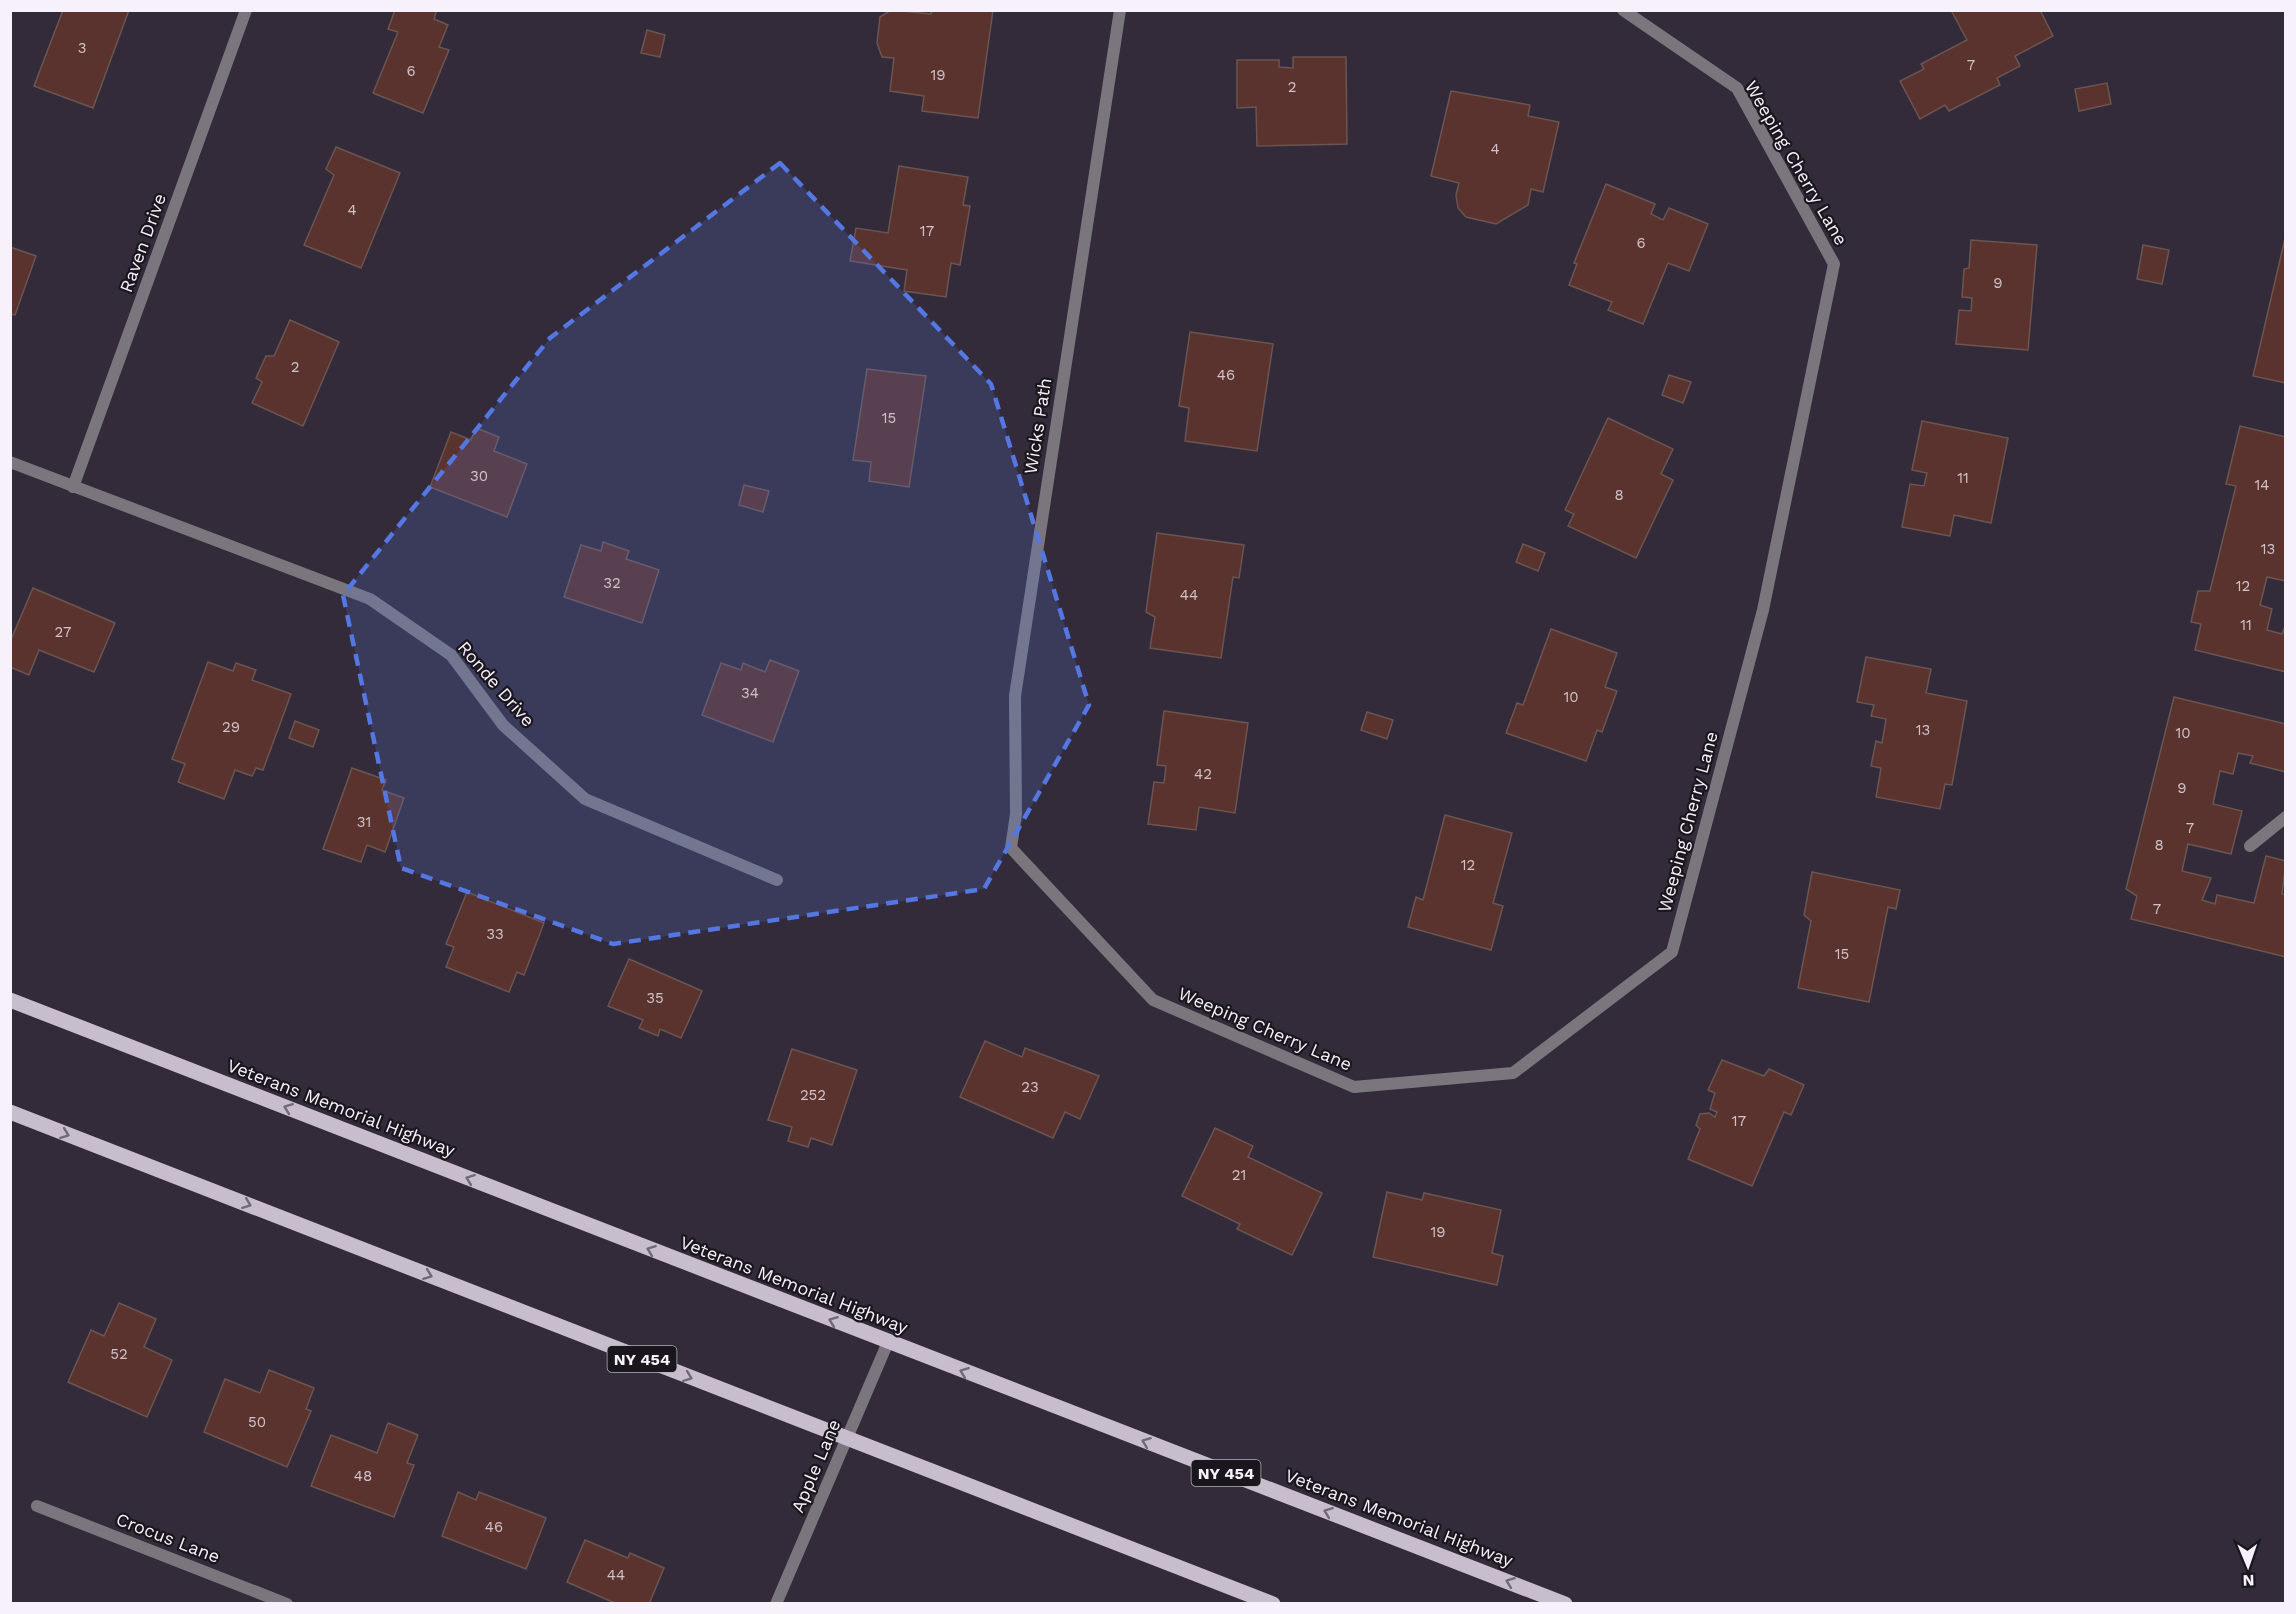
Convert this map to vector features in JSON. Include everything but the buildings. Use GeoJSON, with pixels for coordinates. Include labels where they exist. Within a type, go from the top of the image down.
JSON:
{"type":"FeatureCollection","features":[{"type":"Feature","properties":{"kind":"main road","name":"Veterans Memorial Highway"},"geometry":{"type":"LineString","coordinates":[[10,1000],[1565,1604]]}},
{"type":"Feature","properties":{"kind":"main road","name":"NY 454"},"geometry":{"type":"LineString","coordinates":[[10,1112],[1274,1604]]}},
{"type":"Feature","properties":{"kind":"street","name":"Raven Drive"},"geometry":{"type":"LineString","coordinates":[[73,487],[246,10]]}},
{"type":"Feature","properties":{"kind":"street","name":"Wicks Path"},"geometry":{"type":"LineString","coordinates":[[1011,848],[1016,814],[1015,696],[1120,10]]}},
{"type":"Feature","properties":{"kind":"street","name":"Weeping Cherry Lane"},"geometry":{"type":"LineString","coordinates":[[1011,848],[1153,1000],[1354,1087],[1513,1073],[1672,952],[1763,610],[1834,264],[1737,88],[1623,10]]}},
{"type":"Feature","properties":{"kind":"street","name":"Ronde Drive"},"geometry":{"type":"LineString","coordinates":[[10,462],[369,598],[451,655],[503,725],[585,799],[777,880]]}},
{"type":"Feature","properties":{"kind":"street"},"geometry":{"type":"LineString","coordinates":[[2250,846],[2286,817]]}},
{"type":"Feature","properties":{"kind":"street","name":"Apple Lane"},"geometry":{"type":"LineString","coordinates":[[776,1604],[888,1342]]}},
{"type":"Feature","properties":{"kind":"street","name":"Crocus Lane"},"geometry":{"type":"LineString","coordinates":[[37,1506],[286,1604]]}},
{"type":"Feature","properties":{"kind":"highlighted area"},"geometry":{"type":"Polygon","coordinates":[[[780,163],[991,384],[1089,705],[984,889],[613,944],[401,868],[343,595],[550,338],[780,163]]]}}]}
